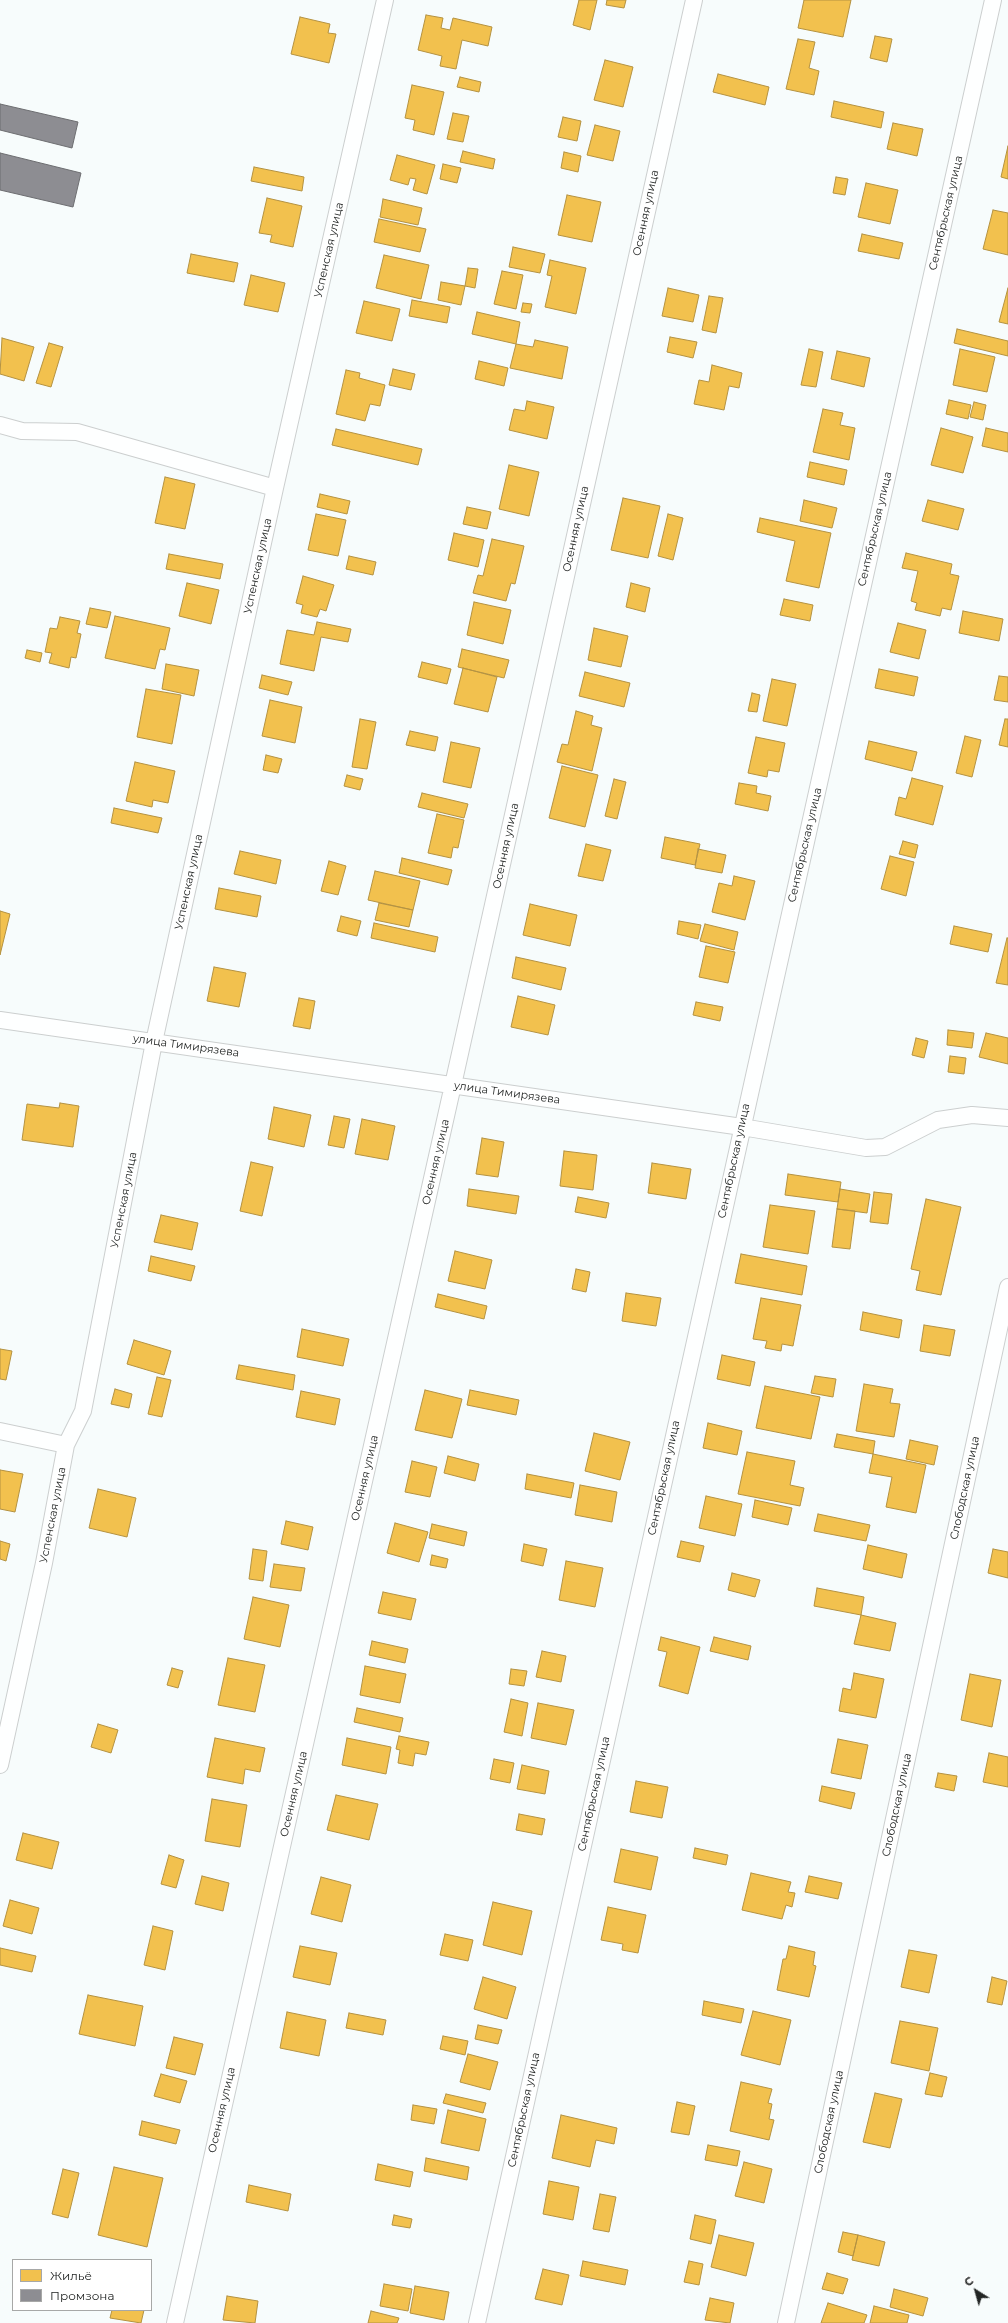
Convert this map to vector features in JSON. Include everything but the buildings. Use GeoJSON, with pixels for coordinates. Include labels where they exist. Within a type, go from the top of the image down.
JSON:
{"type":"FeatureCollection","features":[{"type":"Feature","properties":{"kind":"street","name":"Успенская улица"},"geometry":{"type":"LineString","coordinates":[[0,1765],[44,1563],[66,1445],[83,1411],[154,1042],[275,488],[385,0]]}},
{"type":"Feature","properties":{"kind":"street","name":"Осенняя улица"},"geometry":{"type":"LineString","coordinates":[[174,2323],[453,1085],[694,0]]}},
{"type":"Feature","properties":{"kind":"street","name":"Сентябрьская улица"},"geometry":{"type":"LineString","coordinates":[[477,2323],[993,0]]}},
{"type":"Feature","properties":{"kind":"street"},"geometry":{"type":"LineString","coordinates":[[0,425],[22,430],[76,432],[275,488]]}},
{"type":"Feature","properties":{"kind":"street","name":"улица Тимирязева"},"geometry":{"type":"LineString","coordinates":[[0,1020],[742,1127],[866,1148],[884,1147],[938,1120],[972,1115],[1008,1118]]}},
{"type":"Feature","properties":{"kind":"street","name":"Слободская улица"},"geometry":{"type":"LineString","coordinates":[[786,2323],[1008,1287]]}},
{"type":"Feature","properties":{"kind":"street"},"geometry":{"type":"LineString","coordinates":[[0,1432],[66,1445]]}}]}
